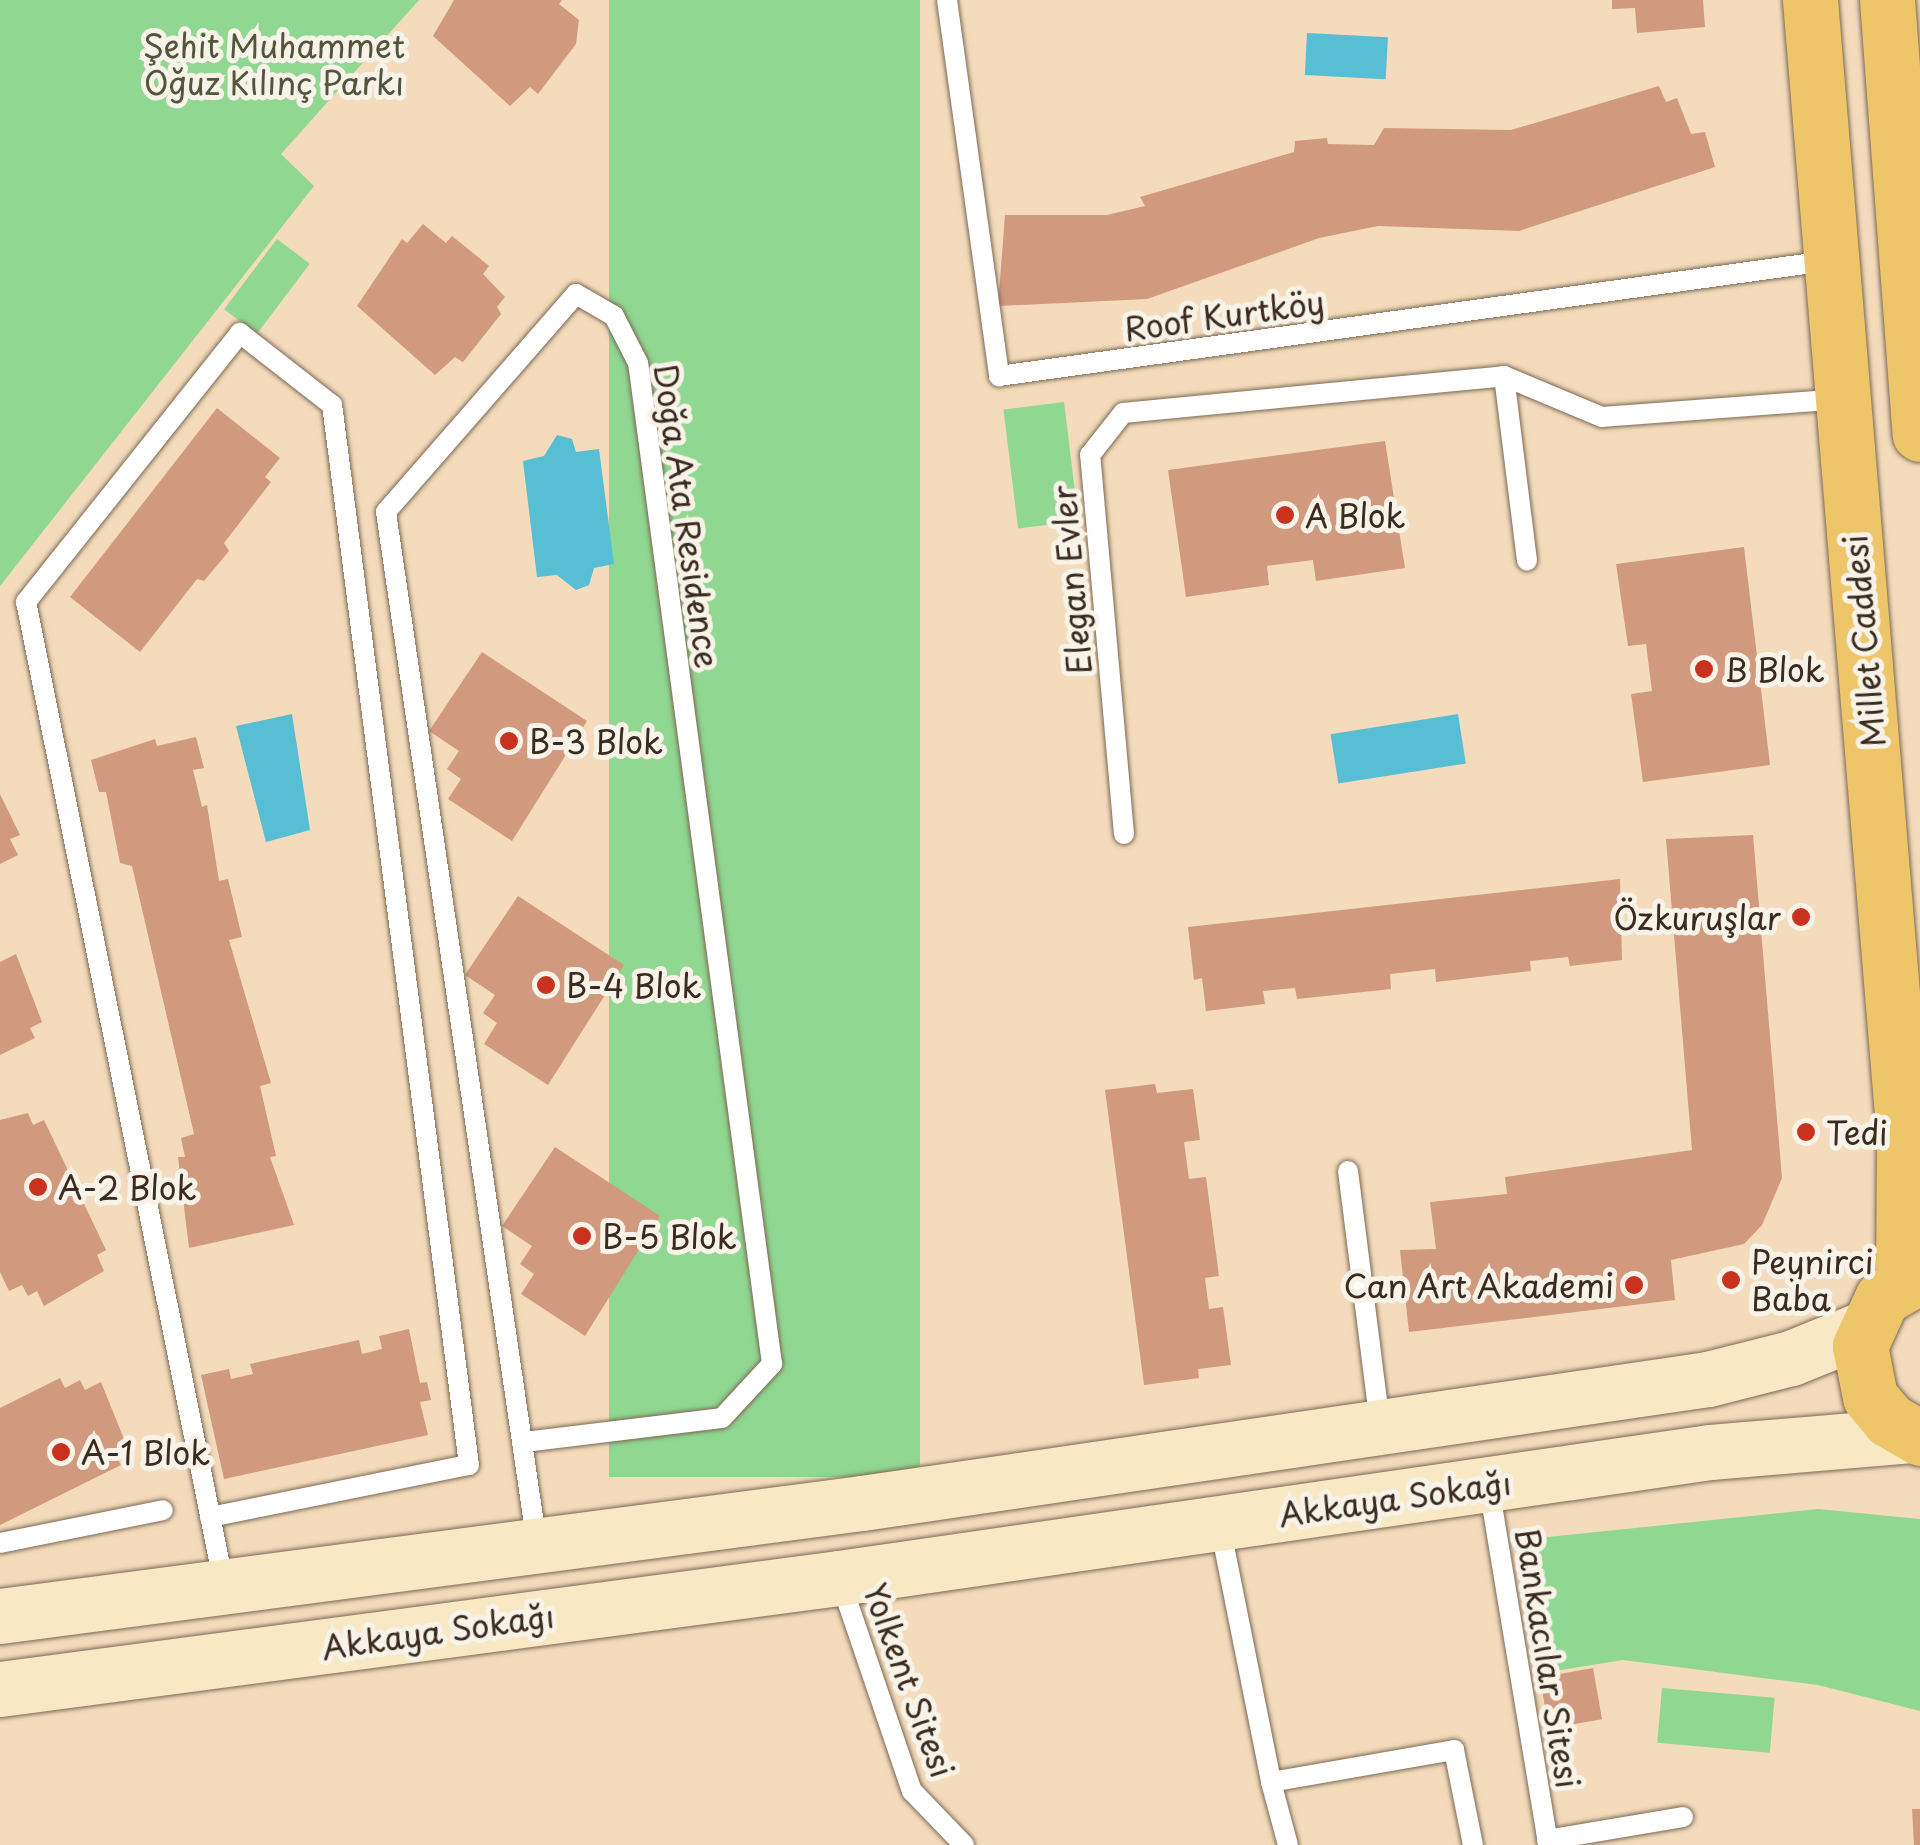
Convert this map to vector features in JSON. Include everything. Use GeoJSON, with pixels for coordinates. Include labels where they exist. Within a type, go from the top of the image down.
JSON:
{"type":"FeatureCollection","features":[{"type":"Feature","properties":{"kind":"main road","name":"Millet Caddesi"},"geometry":{"type":"LineString","coordinates":[[1810,0],[1834,260],[1912,1279]]}},
{"type":"Feature","properties":{"kind":"main road"},"geometry":{"type":"LineString","coordinates":[[1887,0],[1919,409]]}},
{"type":"Feature","properties":{"kind":"main road"},"geometry":{"type":"LineString","coordinates":[[1912,1279],[1882,1298],[1866,1328],[1861,1372],[1870,1397],[1917,1436]]}},
{"type":"Feature","properties":{"kind":"street"},"geometry":{"type":"LineString","coordinates":[[0,1616],[862,1503],[1708,1379],[1791,1358],[1866,1328]]}},
{"type":"Feature","properties":{"kind":"street","name":"Akkaya Sokağı"},"geometry":{"type":"LineString","coordinates":[[0,1689],[858,1576],[1710,1452],[1917,1436]]}},
{"type":"Feature","properties":{"kind":"street"},"geometry":{"type":"LineString","coordinates":[[858,1576],[862,1503]]}},
{"type":"Feature","properties":{"kind":"lane","name":"Roof Kurtköy"},"geometry":{"type":"LineString","coordinates":[[946,0],[999,376],[1834,260]]}},
{"type":"Feature","properties":{"kind":"lane","name":"Doğa Ata Residence"},"geometry":{"type":"LineString","coordinates":[[524,1442],[722,1418],[772,1364],[638,363],[614,316],[576,294],[386,512],[537,1546]]}},
{"type":"Feature","properties":{"kind":"lane"},"geometry":{"type":"LineString","coordinates":[[210,1517],[468,1465],[332,406],[240,333],[26,602],[224,1587]]}},
{"type":"Feature","properties":{"kind":"lane","name":"Elegan Evler"},"geometry":{"type":"LineString","coordinates":[[1124,834],[1090,455],[1123,413],[1504,376],[1602,417],[1844,399]]}},
{"type":"Feature","properties":{"kind":"lane"},"geometry":{"type":"LineString","coordinates":[[1504,376],[1527,562]]}},
{"type":"Feature","properties":{"kind":"lane"},"geometry":{"type":"LineString","coordinates":[[1348,1171],[1381,1426]]}},
{"type":"Feature","properties":{"kind":"lane","name":"Bankacılar Sitesi"},"geometry":{"type":"LineString","coordinates":[[1489,1485],[1548,1843],[1683,1817]]}},
{"type":"Feature","properties":{"kind":"lane"},"geometry":{"type":"LineString","coordinates":[[0,1543],[164,1510]]}},
{"type":"Feature","properties":{"kind":"lane"},"geometry":{"type":"LineString","coordinates":[[1219,1524],[1271,1782],[1288,1845]]}},
{"type":"Feature","properties":{"kind":"lane","name":"Yolkent Sitesi"},"geometry":{"type":"LineString","coordinates":[[858,1576],[912,1792],[964,1845]]}},
{"type":"Feature","properties":{"kind":"lane"},"geometry":{"type":"LineString","coordinates":[[1271,1782],[1454,1750],[1472,1845]]}},
{"type":"Feature","properties":{"kind":"green space","name":"Şehit Muhammet Oğuz Kılınç Parkı"},"geometry":{"type":"Polygon","coordinates":[[[0,0],[419,0],[281,154],[314,186],[0,586],[0,0]]]}},
{"type":"Feature","properties":{"kind":"green space"},"geometry":{"type":"Polygon","coordinates":[[[609,0],[920,0],[920,1477],[609,1477],[609,0]]]}},
{"type":"Feature","properties":{"kind":"green space"},"geometry":{"type":"Polygon","coordinates":[[[277,239],[310,264],[257,334],[224,309],[277,239]]]}},
{"type":"Feature","properties":{"kind":"green space"},"geometry":{"type":"Polygon","coordinates":[[[1064,402],[1079,521],[1018,529],[1003,409],[1064,402]]]}},
{"type":"Feature","properties":{"kind":"green space"},"geometry":{"type":"Polygon","coordinates":[[[1818,1509],[1920,1519],[1920,1711],[1818,1685],[1623,1660],[1542,1673],[1520,1540],[1818,1509]]]}},
{"type":"Feature","properties":{"kind":"green space"},"geometry":{"type":"Polygon","coordinates":[[[1662,1688],[1775,1698],[1770,1753],[1657,1743],[1662,1688]]]}},
{"type":"Feature","properties":{"kind":"water"},"geometry":{"type":"Polygon","coordinates":[[[1307,33],[1388,37],[1386,79],[1305,75],[1307,33]]]}},
{"type":"Feature","properties":{"kind":"water"},"geometry":{"type":"Polygon","coordinates":[[[557,435],[572,439],[576,452],[599,449],[614,564],[594,568],[589,585],[576,590],[557,575],[537,577],[523,461],[544,456],[557,435]]]}},
{"type":"Feature","properties":{"kind":"water"},"geometry":{"type":"Polygon","coordinates":[[[292,714],[310,830],[266,842],[236,726],[292,714]]]}},
{"type":"Feature","properties":{"kind":"water"},"geometry":{"type":"Polygon","coordinates":[[[1458,714],[1466,763],[1338,784],[1331,734],[1458,714]]]}},
{"type":"Feature","properties":{"kind":"building"},"geometry":{"type":"Polygon","coordinates":[[[454,0],[562,0],[559,4],[579,20],[576,44],[538,94],[530,87],[510,106],[433,36],[454,0]]]}},
{"type":"Feature","properties":{"kind":"building"},"geometry":{"type":"Polygon","coordinates":[[[1612,0],[1703,0],[1705,27],[1637,33],[1635,8],[1612,9],[1612,0]]]}},
{"type":"Feature","properties":{"kind":"building"},"geometry":{"type":"Polygon","coordinates":[[[1659,86],[1666,102],[1677,98],[1691,134],[1705,132],[1715,167],[1519,231],[1378,226],[1319,238],[1147,299],[998,306],[1005,215],[1107,215],[1145,206],[1140,197],[1294,152],[1295,141],[1327,138],[1328,144],[1374,145],[1384,128],[1511,130],[1659,86]]]}},
{"type":"Feature","properties":{"kind":"building"},"geometry":{"type":"Polygon","coordinates":[[[423,224],[446,243],[452,236],[489,266],[483,274],[505,297],[497,307],[501,314],[463,362],[455,357],[435,375],[357,306],[402,239],[407,243],[423,224]]]}},
{"type":"Feature","properties":{"kind":"building"},"geometry":{"type":"Polygon","coordinates":[[[217,408],[280,458],[265,477],[271,482],[224,543],[229,551],[204,581],[197,579],[140,652],[70,597],[217,408]]]}},
{"type":"Feature","properties":{"kind":"building","name":"A Blok"},"geometry":{"type":"Polygon","coordinates":[[[1385,441],[1405,568],[1316,581],[1313,560],[1267,566],[1269,585],[1186,597],[1168,470],[1385,441]]]}},
{"type":"Feature","properties":{"kind":"building","name":"B Blok"},"geometry":{"type":"Polygon","coordinates":[[[1744,547],[1770,765],[1643,782],[1631,694],[1652,691],[1646,644],[1628,646],[1616,564],[1744,547]]]}},
{"type":"Feature","properties":{"kind":"building","name":"B-3 Blok"},"geometry":{"type":"Polygon","coordinates":[[[482,652],[587,721],[512,841],[448,799],[461,779],[447,769],[459,751],[429,731],[482,652]]]}},
{"type":"Feature","properties":{"kind":"building"},"geometry":{"type":"Polygon","coordinates":[[[196,737],[204,768],[193,770],[202,807],[207,805],[219,881],[228,879],[242,937],[229,940],[271,1083],[260,1086],[276,1156],[270,1157],[294,1225],[189,1248],[178,1157],[185,1157],[181,1138],[194,1134],[132,866],[120,863],[106,792],[99,792],[91,760],[155,739],[157,746],[196,737]]]}},
{"type":"Feature","properties":{"kind":"building"},"geometry":{"type":"Polygon","coordinates":[[[0,794],[20,835],[10,839],[18,855],[0,864],[0,794]]]}},
{"type":"Feature","properties":{"kind":"building"},"geometry":{"type":"Polygon","coordinates":[[[1753,835],[1782,1178],[1762,1225],[1744,1244],[1671,1260],[1675,1300],[1409,1332],[1400,1250],[1436,1249],[1430,1202],[1507,1194],[1505,1177],[1692,1150],[1666,839],[1753,835]]]}},
{"type":"Feature","properties":{"kind":"building"},"geometry":{"type":"Polygon","coordinates":[[[1620,879],[1622,960],[1570,966],[1568,957],[1530,961],[1531,971],[1436,982],[1435,969],[1390,974],[1391,989],[1297,999],[1295,988],[1263,991],[1265,1004],[1206,1011],[1202,978],[1194,980],[1188,927],[1620,879]]]}},
{"type":"Feature","properties":{"kind":"building","name":"B-4 Blok"},"geometry":{"type":"Polygon","coordinates":[[[518,896],[624,965],[548,1085],[484,1044],[497,1023],[483,1013],[495,995],[465,975],[518,896]]]}},
{"type":"Feature","properties":{"kind":"building"},"geometry":{"type":"Polygon","coordinates":[[[16,954],[42,1022],[30,1028],[35,1038],[0,1055],[0,962],[16,954]]]}},
{"type":"Feature","properties":{"kind":"building"},"geometry":{"type":"Polygon","coordinates":[[[1155,1084],[1157,1093],[1193,1089],[1200,1140],[1184,1142],[1189,1179],[1206,1177],[1219,1276],[1205,1278],[1209,1309],[1223,1307],[1231,1365],[1198,1369],[1199,1378],[1144,1385],[1105,1090],[1155,1084]]]}},
{"type":"Feature","properties":{"kind":"building","name":"A-2 Blok"},"geometry":{"type":"Polygon","coordinates":[[[28,1113],[33,1125],[44,1120],[106,1250],[97,1255],[104,1271],[44,1306],[37,1291],[28,1296],[22,1285],[9,1291],[0,1272],[0,1120],[28,1113]]]}},
{"type":"Feature","properties":{"kind":"building","name":"B-5 Blok"},"geometry":{"type":"Polygon","coordinates":[[[555,1147],[660,1216],[585,1336],[521,1294],[534,1274],[520,1264],[532,1246],[502,1226],[555,1147]]]}},
{"type":"Feature","properties":{"kind":"building"},"geometry":{"type":"Polygon","coordinates":[[[409,1329],[420,1383],[427,1382],[431,1400],[420,1402],[428,1435],[224,1479],[201,1375],[229,1369],[231,1379],[253,1374],[250,1364],[359,1340],[362,1354],[382,1349],[379,1336],[409,1329]]]}},
{"type":"Feature","properties":{"kind":"building","name":"A-1 Blok"},"geometry":{"type":"Polygon","coordinates":[[[60,1378],[65,1388],[80,1380],[85,1390],[101,1382],[128,1449],[116,1455],[121,1465],[0,1525],[0,1408],[60,1378]]]}},
{"type":"Feature","properties":{"kind":"building"},"geometry":{"type":"Polygon","coordinates":[[[1593,1668],[1602,1719],[1549,1729],[1540,1677],[1593,1668]]]}},
{"type":"Feature","properties":{"kind":"building"},"geometry":{"type":"Polygon","coordinates":[[[1912,1809],[1920,1809],[1920,1845],[1914,1845],[1912,1809]]]}},
{"type":"Feature","properties":{"kind":"place","name":"A Blok"},"geometry":{"type":"Point","coordinates":[1285,515]}},
{"type":"Feature","properties":{"kind":"place","name":"B Blok"},"geometry":{"type":"Point","coordinates":[1704,669]}},
{"type":"Feature","properties":{"kind":"place","name":"B-3 Blok"},"geometry":{"type":"Point","coordinates":[509,741]}},
{"type":"Feature","properties":{"kind":"place","name":"Özkuruşlar"},"geometry":{"type":"Point","coordinates":[1801,917]}},
{"type":"Feature","properties":{"kind":"place","name":"B-4 Blok"},"geometry":{"type":"Point","coordinates":[546,985]}},
{"type":"Feature","properties":{"kind":"place","name":"Tedi"},"geometry":{"type":"Point","coordinates":[1806,1132]}},
{"type":"Feature","properties":{"kind":"place","name":"A-2 Blok"},"geometry":{"type":"Point","coordinates":[38,1187]}},
{"type":"Feature","properties":{"kind":"place","name":"B-5 Blok"},"geometry":{"type":"Point","coordinates":[582,1236]}},
{"type":"Feature","properties":{"kind":"place","name":"Peynirci Baba"},"geometry":{"type":"Point","coordinates":[1731,1280]}},
{"type":"Feature","properties":{"kind":"place","name":"Can Art Akademi"},"geometry":{"type":"Point","coordinates":[1634,1285]}},
{"type":"Feature","properties":{"kind":"place","name":"A-1 Blok"},"geometry":{"type":"Point","coordinates":[61,1452]}}]}
